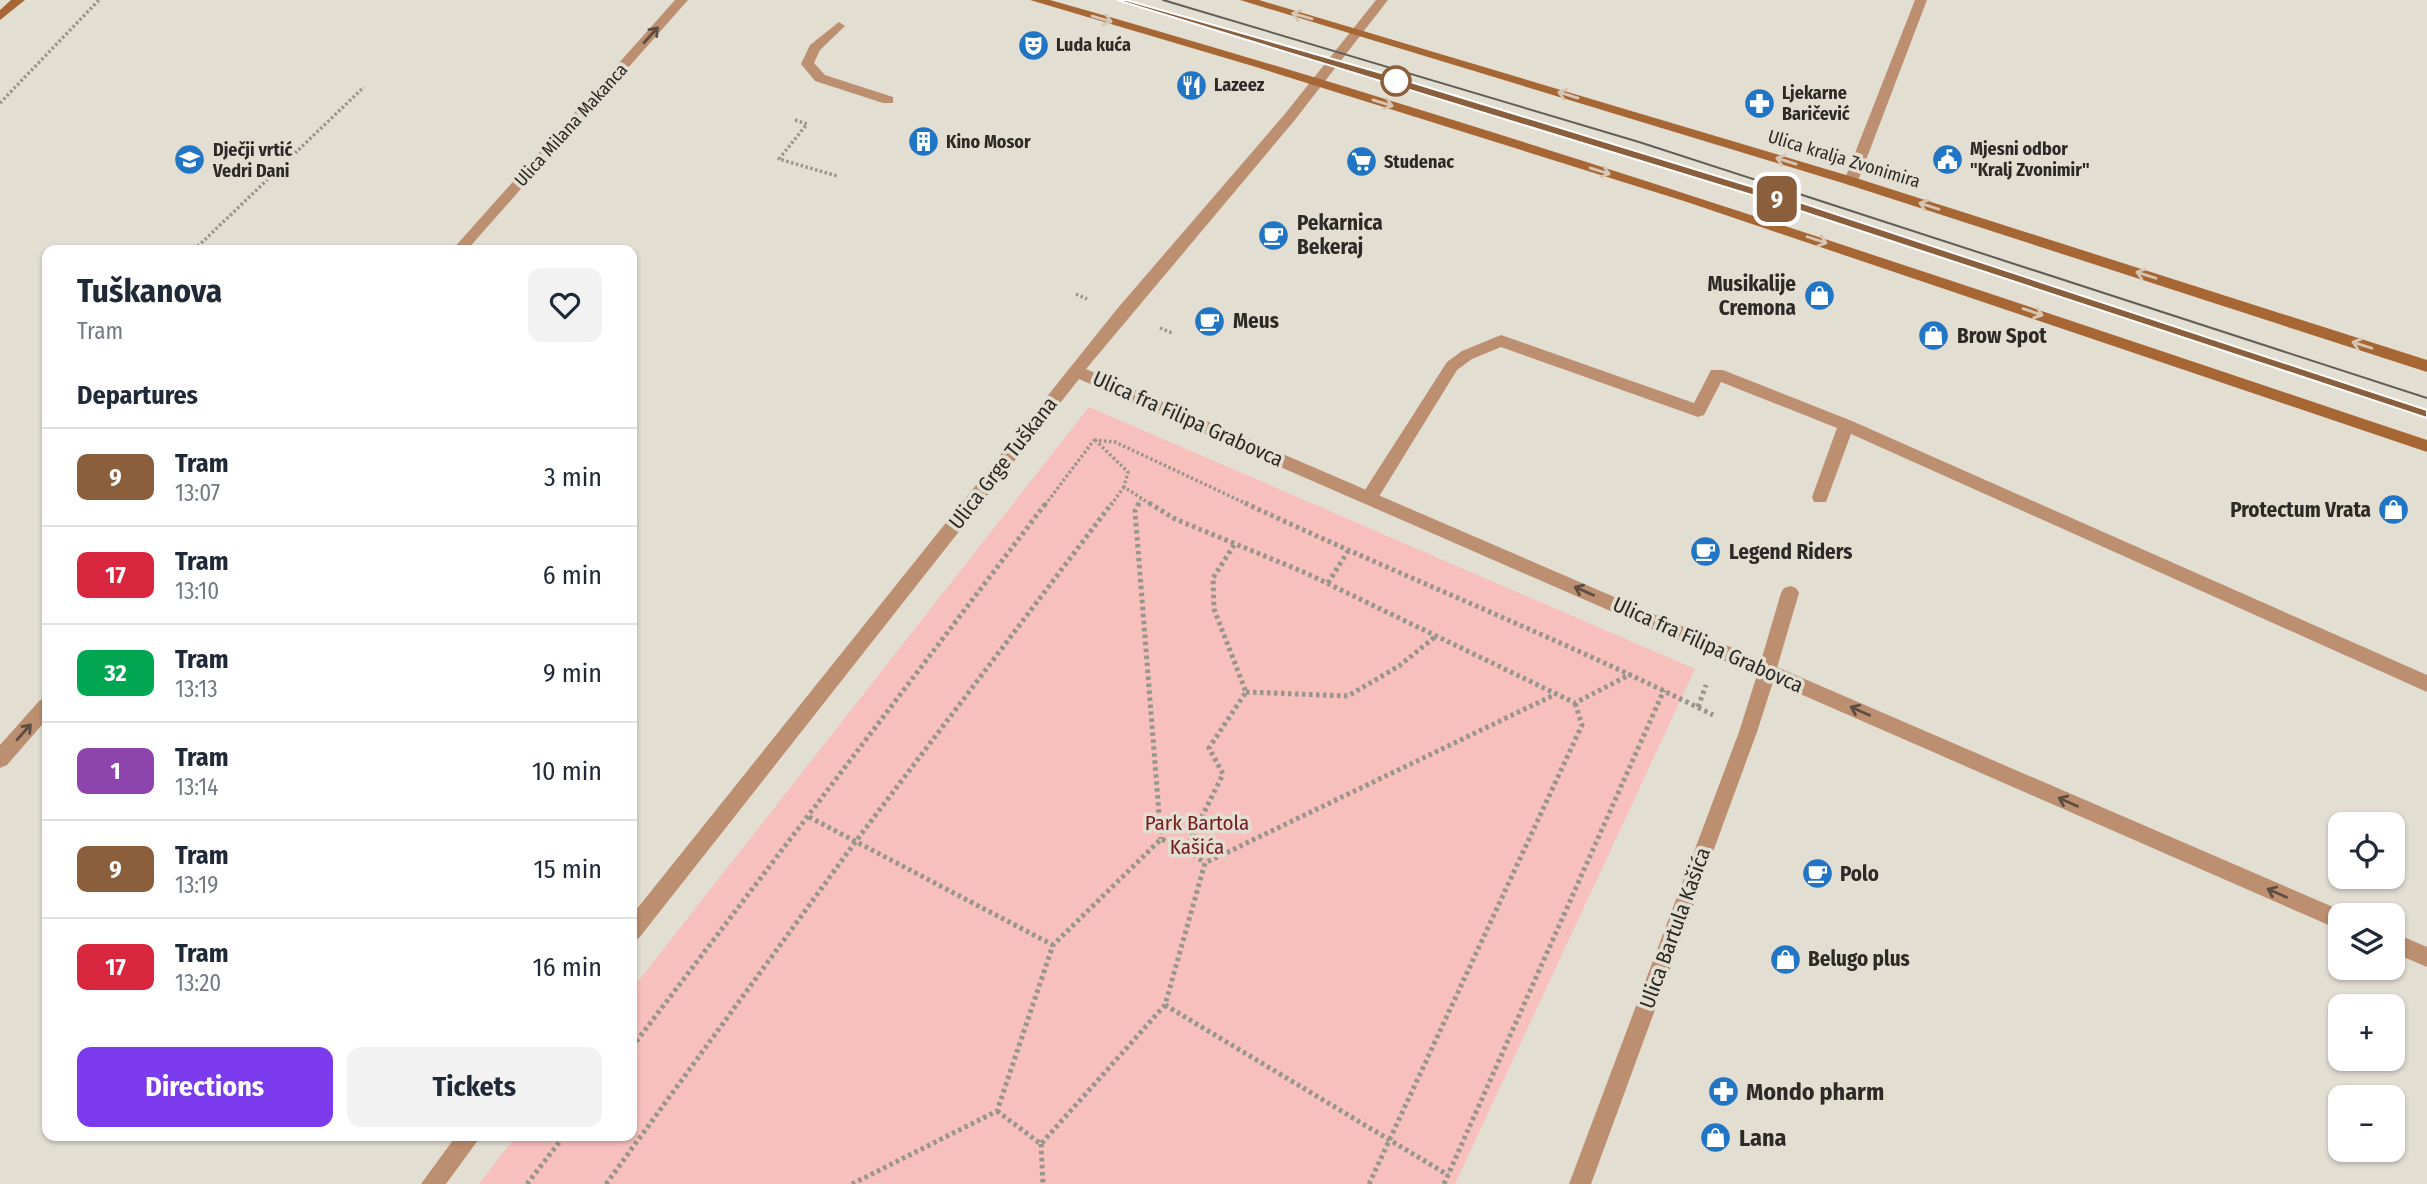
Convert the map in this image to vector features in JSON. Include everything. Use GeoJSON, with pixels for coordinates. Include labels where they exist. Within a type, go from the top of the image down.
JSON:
{"type":"FeatureCollection","features":[{"type":"Feature","properties":{"kind":"main road"},"geometry":{"type":"LineString","coordinates":[[0,16],[19,0]]}},
{"type":"Feature","properties":{"kind":"main road"},"geometry":{"type":"LineString","coordinates":[[1037,0],[1318,82],[1718,208],[2427,446]]}},
{"type":"Feature","properties":{"kind":"main road","name":"Ulica kralja Zvonimira"},"geometry":{"type":"LineString","coordinates":[[1246,0],[1851,181],[2427,366]]}},
{"type":"Feature","properties":{"kind":"street","name":"Ulica Milana Makanca"},"geometry":{"type":"LineString","coordinates":[[463,245],[682,0]]}},
{"type":"Feature","properties":{"kind":"street","name":"Ulica Grge Tuškana"},"geometry":{"type":"LineString","coordinates":[[637,926],[1076,370],[1318,82],[1382,0]]}},
{"type":"Feature","properties":{"kind":"street"},"geometry":{"type":"LineString","coordinates":[[1851,181],[1921,0]]}},
{"type":"Feature","properties":{"kind":"street"},"geometry":{"type":"LineString","coordinates":[[839,26],[815,48],[807,64],[820,78],[888,100]]}},
{"type":"Feature","properties":{"kind":"street"},"geometry":{"type":"LineString","coordinates":[[1369,498],[1452,366],[1467,355],[1501,341],[1698,411],[1717,374],[1846,425],[2427,684]]}},
{"type":"Feature","properties":{"kind":"street","name":"Ulica fra Filipa Grabovca"},"geometry":{"type":"LineString","coordinates":[[1076,370],[2328,915]]}},
{"type":"Feature","properties":{"kind":"street"},"geometry":{"type":"LineString","coordinates":[[1820,497],[1846,425]]}},
{"type":"Feature","properties":{"kind":"street","name":"Ulica Bartula Kašića"},"geometry":{"type":"LineString","coordinates":[[1580,1184],[1748,732],[1790,593]]}},
{"type":"Feature","properties":{"kind":"street"},"geometry":{"type":"LineString","coordinates":[[0,758],[42,712]]}},
{"type":"Feature","properties":{"kind":"street"},"geometry":{"type":"LineString","coordinates":[[2405,948],[2427,957]]}},
{"type":"Feature","properties":{"kind":"street"},"geometry":{"type":"LineString","coordinates":[[432,1184],[466,1141]]}},
{"type":"Feature","properties":{"kind":"path"},"geometry":{"type":"LineString","coordinates":[[0,103],[99,0]]}},
{"type":"Feature","properties":{"kind":"path"},"geometry":{"type":"LineString","coordinates":[[199,245],[364,87]]}},
{"type":"Feature","properties":{"kind":"path"},"geometry":{"type":"LineString","coordinates":[[795,120],[807,124],[779,159],[837,176]]}},
{"type":"Feature","properties":{"kind":"path"},"geometry":{"type":"LineString","coordinates":[[606,1184],[856,841],[1124,487],[1128,472],[1094,440]]}},
{"type":"Feature","properties":{"kind":"path"},"geometry":{"type":"LineString","coordinates":[[1094,440],[1115,442],[1348,551],[1631,674],[1719,718]]}},
{"type":"Feature","properties":{"kind":"path"},"geometry":{"type":"LineString","coordinates":[[637,1041],[1094,440]]}},
{"type":"Feature","properties":{"kind":"path"},"geometry":{"type":"LineString","coordinates":[[1124,487],[1174,519],[1328,583],[1575,703],[1582,725],[1369,1184]]}},
{"type":"Feature","properties":{"kind":"path"},"geometry":{"type":"LineString","coordinates":[[1141,500],[1135,511],[1161,839]]}},
{"type":"Feature","properties":{"kind":"path"},"geometry":{"type":"LineString","coordinates":[[1234,545],[1213,578],[1214,609],[1246,692]]}},
{"type":"Feature","properties":{"kind":"path"},"geometry":{"type":"LineString","coordinates":[[1328,583],[1348,551]]}},
{"type":"Feature","properties":{"kind":"path"},"geometry":{"type":"LineString","coordinates":[[1246,692],[1348,696],[1399,667],[1436,636]]}},
{"type":"Feature","properties":{"kind":"path"},"geometry":{"type":"LineString","coordinates":[[1575,703],[1631,674]]}},
{"type":"Feature","properties":{"kind":"path"},"geometry":{"type":"LineString","coordinates":[[1698,707],[1709,678]]}},
{"type":"Feature","properties":{"kind":"path"},"geometry":{"type":"LineString","coordinates":[[1444,1184],[1664,690]]}},
{"type":"Feature","properties":{"kind":"path"},"geometry":{"type":"LineString","coordinates":[[1186,849],[1223,774],[1209,748],[1246,692]]}},
{"type":"Feature","properties":{"kind":"path"},"geometry":{"type":"LineString","coordinates":[[1043,1184],[1041,1144],[1165,1005],[1206,863],[1556,694]]}},
{"type":"Feature","properties":{"kind":"path"},"geometry":{"type":"LineString","coordinates":[[809,817],[1053,945]]}},
{"type":"Feature","properties":{"kind":"path"},"geometry":{"type":"LineString","coordinates":[[1161,839],[1186,849],[1206,863]]}},
{"type":"Feature","properties":{"kind":"path"},"geometry":{"type":"LineString","coordinates":[[852,1184],[997,1111],[1053,945],[1161,839]]}},
{"type":"Feature","properties":{"kind":"path"},"geometry":{"type":"LineString","coordinates":[[1165,1005],[1448,1175]]}},
{"type":"Feature","properties":{"kind":"path"},"geometry":{"type":"LineString","coordinates":[[997,1111],[1041,1144]]}},
{"type":"Feature","properties":{"kind":"path"},"geometry":{"type":"LineString","coordinates":[[527,1184],[560,1141]]}},
{"type":"Feature","properties":{"kind":"green space","name":"Park Bartola Kašića"},"geometry":{"type":"Polygon","coordinates":[[[1089,407],[1695,669],[1455,1184],[479,1184],[512,1141],[637,1141],[637,983],[1089,407]]]}},
{"type":"Feature","properties":{"kind":"tram line"},"geometry":{"type":"LineString","coordinates":[[1122,0],[1776,200],[2427,413]]}},
{"type":"Feature","properties":{"kind":"tram line","name":"9"},"geometry":{"type":"LineString","coordinates":[[1122,0],[1375,74],[1762,194],[2427,413]]}},
{"type":"Feature","properties":{"kind":"tram line"},"geometry":{"type":"LineString","coordinates":[[1163,0],[1639,142],[2427,398]]}},
{"type":"Feature","properties":{"kind":"place","name":"Luda kuća"},"geometry":{"type":"Point","coordinates":[1033,45]}},
{"type":"Feature","properties":{"kind":"place","name":"Lazeez"},"geometry":{"type":"Point","coordinates":[1191,85]}},
{"type":"Feature","properties":{"kind":"place","name":"Ljekarne Baričević"},"geometry":{"type":"Point","coordinates":[1759,103]}},
{"type":"Feature","properties":{"kind":"place","name":"Kino Mosor"},"geometry":{"type":"Point","coordinates":[923,142]}},
{"type":"Feature","properties":{"kind":"place","name":"Mjesni odbor \"Kralj Zvonimir\""},"geometry":{"type":"Point","coordinates":[1947,159]}},
{"type":"Feature","properties":{"kind":"place","name":"Dječji vrtić Vedri Dani"},"geometry":{"type":"Point","coordinates":[190,160]}},
{"type":"Feature","properties":{"kind":"place","name":"Studenac"},"geometry":{"type":"Point","coordinates":[1361,162]}},
{"type":"Feature","properties":{"kind":"place","name":"Pekarnica Bekeraj"},"geometry":{"type":"Point","coordinates":[1274,235]}},
{"type":"Feature","properties":{"kind":"place","name":"Musikalije Cremona"},"geometry":{"type":"Point","coordinates":[1819,296]}},
{"type":"Feature","properties":{"kind":"place","name":"Meus"},"geometry":{"type":"Point","coordinates":[1210,321]}},
{"type":"Feature","properties":{"kind":"place","name":"Brow Spot"},"geometry":{"type":"Point","coordinates":[1934,336]}},
{"type":"Feature","properties":{"kind":"place","name":"Protectum Vrata"},"geometry":{"type":"Point","coordinates":[2394,510]}},
{"type":"Feature","properties":{"kind":"place","name":"Legend Riders"},"geometry":{"type":"Point","coordinates":[1706,552]}},
{"type":"Feature","properties":{"kind":"place","name":"Polo"},"geometry":{"type":"Point","coordinates":[1817,874]}},
{"type":"Feature","properties":{"kind":"place","name":"Belugo plus"},"geometry":{"type":"Point","coordinates":[1785,959]}},
{"type":"Feature","properties":{"kind":"place","name":"Mondo pharm"},"geometry":{"type":"Point","coordinates":[1723,1092]}},
{"type":"Feature","properties":{"kind":"place","name":"Lana"},"geometry":{"type":"Point","coordinates":[1716,1138]}}]}
